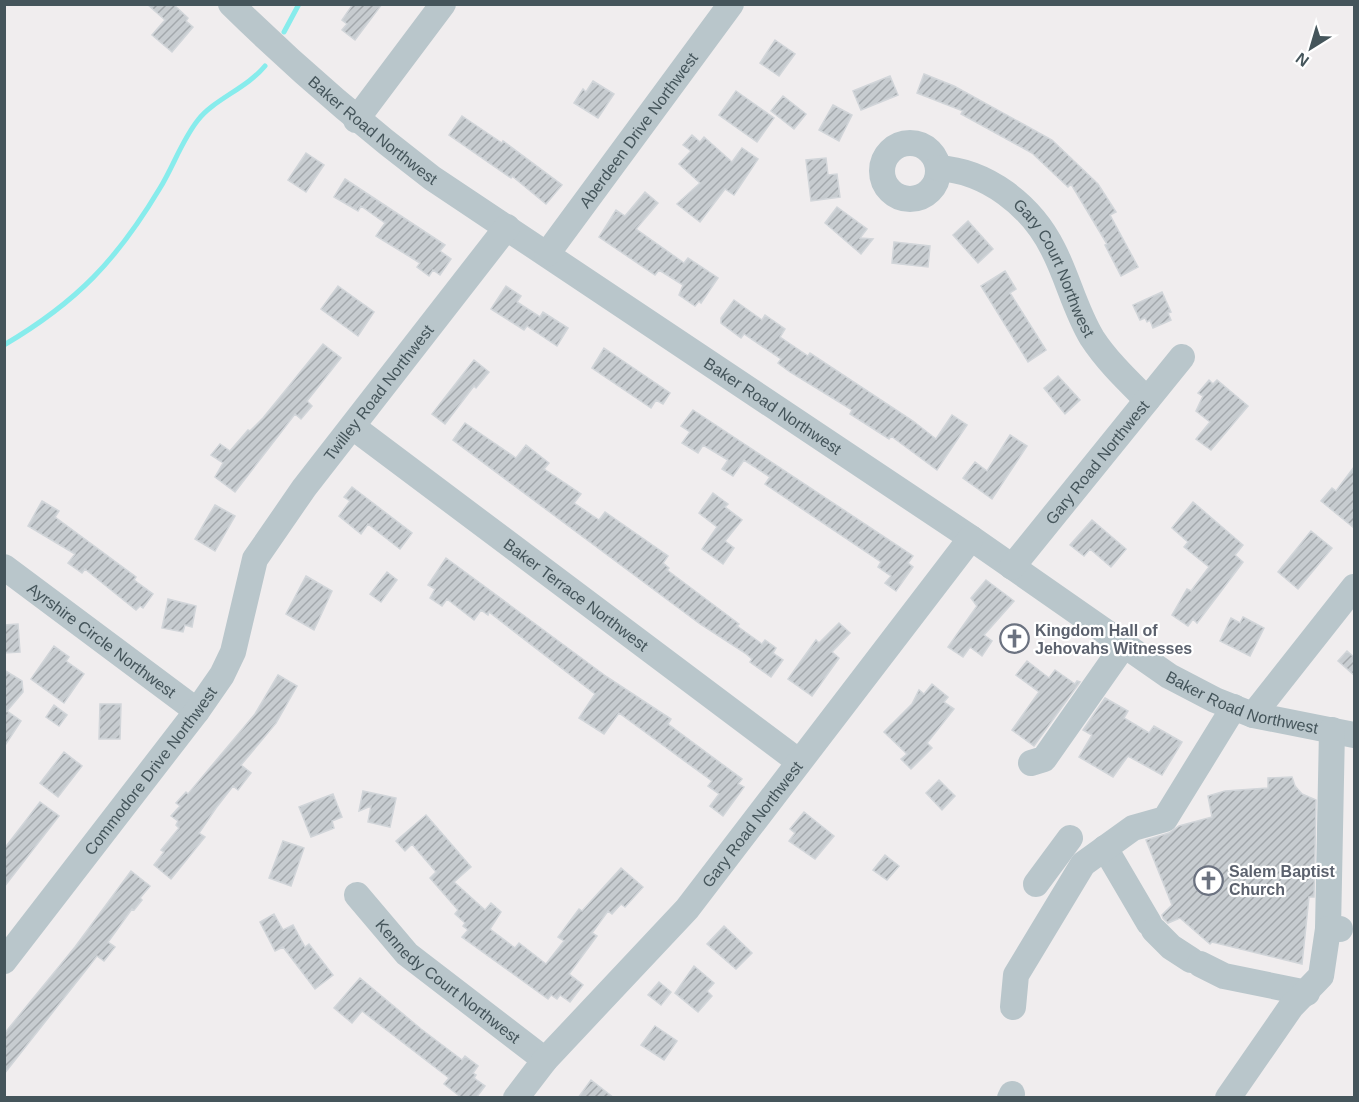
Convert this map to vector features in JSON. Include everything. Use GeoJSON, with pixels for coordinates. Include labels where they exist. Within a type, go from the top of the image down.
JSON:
{"type":"FeatureCollection","features":[{"type":"Feature","properties":{"kind":"street","name":"Baker Road Northwest"},"geometry":{"type":"LineString","coordinates":[[231,4],[294,66],[356,120],[432,178],[971,538],[1169,676],[1244,711],[1343,733]]}},
{"type":"Feature","properties":{"kind":"street"},"geometry":{"type":"LineString","coordinates":[[356,120],[443,4]]}},
{"type":"Feature","properties":{"kind":"street","name":"Aberdeen Drive Northwest"},"geometry":{"type":"LineString","coordinates":[[547,254],[732,4]]}},
{"type":"Feature","properties":{"kind":"street","name":"Gary Court Northwest"},"geometry":{"type":"LineString","coordinates":[[938,168],[960,170],[982,178],[1008,194],[1030,215],[1053,249],[1073,302],[1093,338],[1118,371],[1147,400]]}},
{"type":"Feature","properties":{"kind":"street","name":"Twilley Road Northwest"},"geometry":{"type":"LineString","coordinates":[[255,559],[304,488],[507,227]]}},
{"type":"Feature","properties":{"kind":"street","name":"Gary Road Northwest"},"geometry":{"type":"LineString","coordinates":[[1012,567],[1182,357]]}},
{"type":"Feature","properties":{"kind":"street","name":"Baker Terrace Northwest"},"geometry":{"type":"LineString","coordinates":[[353,427],[798,761]]}},
{"type":"Feature","properties":{"kind":"street","name":"Gary Road Northwest"},"geometry":{"type":"LineString","coordinates":[[516,1098],[545,1060],[687,909],[745,836],[798,761],[971,538]]}},
{"type":"Feature","properties":{"kind":"street","name":"Commodore Drive Northwest"},"geometry":{"type":"LineString","coordinates":[[4,961],[197,711],[222,675],[233,652],[255,559]]}},
{"type":"Feature","properties":{"kind":"street","name":"Ayrshire Circle Northwest"},"geometry":{"type":"LineString","coordinates":[[4,567],[197,711]]}},
{"type":"Feature","properties":{"kind":"street"},"geometry":{"type":"LineString","coordinates":[[1046,891],[1133,828],[1165,819],[1244,711],[1354,587]]}},
{"type":"Feature","properties":{"kind":"street"},"geometry":{"type":"LineString","coordinates":[[1031,763],[1044,759],[1124,645]]}},
{"type":"Feature","properties":{"kind":"street"},"geometry":{"type":"LineString","coordinates":[[1228,1098],[1291,1007],[1322,976],[1334,929],[1343,733]]}},
{"type":"Feature","properties":{"kind":"street"},"geometry":{"type":"LineString","coordinates":[[1013,1007],[1016,975],[1046,891],[1070,838]]}},
{"type":"Feature","properties":{"kind":"street"},"geometry":{"type":"LineString","coordinates":[[1105,848],[1151,927],[1171,947],[1224,976],[1307,993]]}},
{"type":"Feature","properties":{"kind":"street","name":"Kennedy Court Northwest"},"geometry":{"type":"LineString","coordinates":[[357,895],[407,954],[545,1060]]}},
{"type":"Feature","properties":{"kind":"building"},"geometry":{"type":"Polygon","coordinates":[[[147,4],[173,4],[188,18],[186,21],[193,27],[172,52],[152,35],[165,20],[147,4]]]}},
{"type":"Feature","properties":{"kind":"building"},"geometry":{"type":"Polygon","coordinates":[[[353,4],[382,4],[355,40],[342,30],[347,24],[342,20],[353,4]]]}},
{"type":"Feature","properties":{"kind":"building"},"geometry":{"type":"Polygon","coordinates":[[[775,40],[795,54],[779,76],[760,63],[775,40]]]}},
{"type":"Feature","properties":{"kind":"building"},"geometry":{"type":"Polygon","coordinates":[[[924,74],[954,86],[1052,140],[1098,184],[1116,212],[1110,215],[1138,267],[1121,276],[1105,245],[1107,244],[1071,184],[1068,187],[1032,153],[961,114],[963,111],[917,93],[924,74]]]}},
{"type":"Feature","properties":{"kind":"building"},"geometry":{"type":"Polygon","coordinates":[[[890,76],[898,95],[861,110],[853,91],[890,76]]]}},
{"type":"Feature","properties":{"kind":"building"},"geometry":{"type":"Polygon","coordinates":[[[593,81],[614,94],[598,118],[574,103],[583,89],[586,92],[593,81]]]}},
{"type":"Feature","properties":{"kind":"building"},"geometry":{"type":"Polygon","coordinates":[[[736,91],[774,118],[757,142],[719,115],[736,91]]]}},
{"type":"Feature","properties":{"kind":"building"},"geometry":{"type":"Polygon","coordinates":[[[783,96],[806,114],[794,129],[771,111],[783,96]]]}},
{"type":"Feature","properties":{"kind":"building"},"geometry":{"type":"Polygon","coordinates":[[[833,105],[852,115],[839,141],[819,130],[833,105]]]}},
{"type":"Feature","properties":{"kind":"building"},"geometry":{"type":"Polygon","coordinates":[[[462,116],[502,143],[503,141],[562,185],[546,204],[512,176],[511,178],[449,135],[462,116]]]}},
{"type":"Feature","properties":{"kind":"building"},"geometry":{"type":"Polygon","coordinates":[[[692,135],[700,142],[704,137],[732,162],[742,148],[758,159],[734,195],[725,189],[700,222],[677,204],[700,183],[679,164],[691,151],[683,145],[692,135]]]}},
{"type":"Feature","properties":{"kind":"building"},"geometry":{"type":"Polygon","coordinates":[[[306,153],[324,165],[306,192],[288,180],[306,153]]]}},
{"type":"Feature","properties":{"kind":"building"},"geometry":{"type":"Polygon","coordinates":[[[826,158],[828,175],[837,174],[840,197],[811,201],[806,160],[826,158]]]}},
{"type":"Feature","properties":{"kind":"building"},"geometry":{"type":"Polygon","coordinates":[[[345,179],[445,245],[440,251],[451,259],[440,275],[433,270],[429,276],[417,267],[420,263],[376,236],[385,223],[361,206],[358,211],[334,197],[345,179]]]}},
{"type":"Feature","properties":{"kind":"building"},"geometry":{"type":"Polygon","coordinates":[[[645,192],[658,203],[636,229],[684,263],[688,258],[718,278],[701,303],[699,301],[695,306],[679,295],[683,285],[659,270],[655,275],[599,237],[616,210],[625,216],[645,192]]]}},
{"type":"Feature","properties":{"kind":"building"},"geometry":{"type":"Polygon","coordinates":[[[837,207],[867,229],[860,238],[873,239],[861,254],[825,223],[837,207]]]}},
{"type":"Feature","properties":{"kind":"building"},"geometry":{"type":"Polygon","coordinates":[[[968,221],[993,249],[978,263],[953,235],[968,221]]]}},
{"type":"Feature","properties":{"kind":"building"},"geometry":{"type":"Polygon","coordinates":[[[894,242],[930,246],[928,267],[892,263],[894,242]]]}},
{"type":"Feature","properties":{"kind":"building"},"geometry":{"type":"Polygon","coordinates":[[[1005,271],[1016,289],[1010,293],[1046,350],[1028,362],[981,286],[1005,271]]]}},
{"type":"Feature","properties":{"kind":"building"},"geometry":{"type":"Polygon","coordinates":[[[338,286],[374,312],[358,336],[321,309],[338,286]]]}},
{"type":"Feature","properties":{"kind":"building"},"geometry":{"type":"Polygon","coordinates":[[[506,286],[521,296],[517,302],[540,317],[543,312],[568,328],[557,346],[527,326],[524,330],[491,309],[506,286]]]}},
{"type":"Feature","properties":{"kind":"building"},"geometry":{"type":"Polygon","coordinates":[[[1162,292],[1171,312],[1168,313],[1171,320],[1153,328],[1150,320],[1147,322],[1145,318],[1140,320],[1133,305],[1162,292]]]}},
{"type":"Feature","properties":{"kind":"building"},"geometry":{"type":"Polygon","coordinates":[[[734,300],[762,320],[765,315],[785,329],[780,337],[808,356],[810,353],[913,421],[936,439],[952,415],[967,425],[937,470],[891,436],[889,439],[850,414],[852,410],[790,372],[778,363],[781,359],[744,334],[741,338],[721,323],[721,318],[734,300]]]}},
{"type":"Feature","properties":{"kind":"building"},"geometry":{"type":"Polygon","coordinates":[[[323,344],[341,358],[307,401],[312,406],[301,419],[295,414],[235,492],[215,477],[223,463],[211,455],[220,444],[230,451],[248,430],[250,431],[263,418],[323,344]]]}},
{"type":"Feature","properties":{"kind":"building"},"geometry":{"type":"Polygon","coordinates":[[[604,348],[670,393],[663,404],[656,400],[651,408],[592,368],[604,348]]]}},
{"type":"Feature","properties":{"kind":"building"},"geometry":{"type":"Polygon","coordinates":[[[474,360],[489,372],[476,388],[474,386],[445,424],[432,414],[474,360]]]}},
{"type":"Feature","properties":{"kind":"building"},"geometry":{"type":"Polygon","coordinates":[[[1058,376],[1080,400],[1065,414],[1044,388],[1058,376]]]}},
{"type":"Feature","properties":{"kind":"building"},"geometry":{"type":"Polygon","coordinates":[[[1209,380],[1213,384],[1217,380],[1248,406],[1211,450],[1196,439],[1210,422],[1196,411],[1203,396],[1198,393],[1209,380]]]}},
{"type":"Feature","properties":{"kind":"building"},"geometry":{"type":"Polygon","coordinates":[[[693,410],[913,556],[908,563],[913,567],[896,591],[885,583],[891,576],[878,567],[881,562],[765,484],[770,477],[744,460],[733,476],[722,469],[728,460],[703,445],[698,453],[682,443],[690,432],[681,426],[693,410]]]}},
{"type":"Feature","properties":{"kind":"building"},"geometry":{"type":"Polygon","coordinates":[[[465,423],[516,458],[526,445],[549,463],[544,469],[581,494],[574,503],[599,520],[605,512],[668,556],[663,563],[669,568],[667,570],[762,644],[765,640],[776,648],[773,653],[783,660],[771,677],[750,662],[752,659],[745,653],[700,624],[453,440],[465,423]]]}},
{"type":"Feature","properties":{"kind":"building"},"geometry":{"type":"Polygon","coordinates":[[[1010,435],[1027,446],[992,499],[963,478],[975,462],[987,471],[1010,435]]]}},
{"type":"Feature","properties":{"kind":"building"},"geometry":{"type":"Polygon","coordinates":[[[1354,467],[1354,528],[1321,501],[1332,488],[1336,491],[1354,467]]]}},
{"type":"Feature","properties":{"kind":"building"},"geometry":{"type":"Polygon","coordinates":[[[352,487],[412,533],[400,549],[368,524],[361,534],[339,516],[350,501],[344,497],[352,487]]]}},
{"type":"Feature","properties":{"kind":"building"},"geometry":{"type":"Polygon","coordinates":[[[713,493],[728,504],[725,507],[742,520],[725,541],[734,548],[723,564],[702,549],[717,527],[699,513],[713,493]]]}},
{"type":"Feature","properties":{"kind":"building"},"geometry":{"type":"Polygon","coordinates":[[[42,501],[59,511],[55,517],[136,577],[134,580],[153,594],[143,608],[140,606],[136,610],[85,569],[82,573],[68,563],[75,554],[28,526],[42,501]]]}},
{"type":"Feature","properties":{"kind":"building"},"geometry":{"type":"Polygon","coordinates":[[[1193,502],[1243,545],[1235,555],[1243,562],[1197,623],[1193,619],[1188,626],[1172,615],[1187,589],[1191,591],[1209,567],[1184,547],[1188,542],[1172,528],[1193,502]]]}},
{"type":"Feature","properties":{"kind":"building"},"geometry":{"type":"Polygon","coordinates":[[[215,505],[235,516],[215,551],[195,539],[215,505]]]}},
{"type":"Feature","properties":{"kind":"building"},"geometry":{"type":"Polygon","coordinates":[[[1092,520],[1126,549],[1111,567],[1090,549],[1084,556],[1070,545],[1092,520]]]}},
{"type":"Feature","properties":{"kind":"building"},"geometry":{"type":"Polygon","coordinates":[[[1311,531],[1332,548],[1298,589],[1278,572],[1311,531]]]}},
{"type":"Feature","properties":{"kind":"building"},"geometry":{"type":"Polygon","coordinates":[[[446,558],[607,677],[671,719],[668,724],[742,779],[738,784],[744,787],[723,816],[710,806],[719,794],[708,786],[712,781],[619,713],[604,734],[579,718],[595,694],[489,612],[488,615],[481,610],[474,620],[447,599],[442,606],[430,598],[435,589],[428,585],[446,558]]]}},
{"type":"Feature","properties":{"kind":"building"},"geometry":{"type":"Polygon","coordinates":[[[387,572],[397,580],[381,602],[370,594],[387,572]]]}},
{"type":"Feature","properties":{"kind":"building"},"geometry":{"type":"Polygon","coordinates":[[[306,576],[332,591],[314,630],[286,614],[306,576]]]}},
{"type":"Feature","properties":{"kind":"building"},"geometry":{"type":"Polygon","coordinates":[[[986,580],[1014,601],[984,635],[992,641],[982,656],[970,647],[963,657],[948,647],[977,606],[971,598],[986,580]]]}},
{"type":"Feature","properties":{"kind":"building"},"geometry":{"type":"Polygon","coordinates":[[[168,599],[196,606],[192,627],[185,625],[183,632],[162,628],[168,599]]]}},
{"type":"Feature","properties":{"kind":"building"},"geometry":{"type":"Polygon","coordinates":[[[1243,617],[1264,628],[1250,656],[1220,641],[1231,618],[1240,623],[1243,617]]]}},
{"type":"Feature","properties":{"kind":"building"},"geometry":{"type":"Polygon","coordinates":[[[839,623],[850,633],[832,652],[839,658],[812,696],[788,679],[816,640],[819,643],[839,623]]]}},
{"type":"Feature","properties":{"kind":"building"},"geometry":{"type":"Polygon","coordinates":[[[18,624],[20,652],[4,653],[4,625],[18,624]]]}},
{"type":"Feature","properties":{"kind":"building"},"geometry":{"type":"Polygon","coordinates":[[[54,646],[69,657],[66,661],[84,674],[64,703],[31,679],[54,646]]]}},
{"type":"Feature","properties":{"kind":"building"},"geometry":{"type":"Polygon","coordinates":[[[1347,651],[1354,657],[1354,675],[1338,661],[1347,651]]]}},
{"type":"Feature","properties":{"kind":"building"},"geometry":{"type":"Polygon","coordinates":[[[1027,661],[1049,678],[1055,670],[1075,684],[1077,681],[1080,682],[1034,746],[1012,730],[1039,692],[1016,675],[1027,661]]]}},
{"type":"Feature","properties":{"kind":"building"},"geometry":{"type":"Polygon","coordinates":[[[4,670],[22,681],[23,692],[7,711],[21,721],[4,747],[4,670]]]}},
{"type":"Feature","properties":{"kind":"building"},"geometry":{"type":"Polygon","coordinates":[[[278,675],[297,686],[276,723],[241,765],[251,773],[238,790],[233,786],[216,808],[199,833],[205,837],[171,879],[154,865],[164,852],[161,850],[179,828],[176,825],[178,821],[171,816],[180,806],[176,803],[186,792],[188,794],[255,714],[278,675]]]}},
{"type":"Feature","properties":{"kind":"building"},"geometry":{"type":"Polygon","coordinates":[[[932,684],[948,697],[944,702],[954,709],[927,743],[932,748],[911,769],[901,759],[907,754],[884,732],[912,704],[919,690],[924,694],[932,684]]]}},
{"type":"Feature","properties":{"kind":"building"},"geometry":{"type":"Polygon","coordinates":[[[1105,698],[1128,711],[1124,718],[1149,733],[1154,726],[1182,742],[1162,775],[1128,756],[1113,777],[1079,757],[1092,735],[1083,730],[1105,698]]]}},
{"type":"Feature","properties":{"kind":"building"},"geometry":{"type":"Polygon","coordinates":[[[100,704],[121,704],[120,739],[99,739],[100,704]]]}},
{"type":"Feature","properties":{"kind":"building"},"geometry":{"type":"Polygon","coordinates":[[[54,705],[67,715],[59,726],[46,717],[54,705]]]}},
{"type":"Feature","properties":{"kind":"building"},"geometry":{"type":"Polygon","coordinates":[[[64,752],[82,766],[58,797],[40,783],[64,752]]]}},
{"type":"Feature","properties":{"kind":"building","name":"Salem Baptist Church"},"geometry":{"type":"Polygon","coordinates":[[[1292,777],[1295,786],[1302,794],[1316,800],[1314,897],[1309,897],[1302,964],[1212,942],[1210,944],[1180,918],[1168,923],[1162,915],[1172,905],[1146,840],[1169,833],[1179,826],[1212,817],[1208,796],[1225,791],[1268,788],[1268,778],[1292,777]]]}},
{"type":"Feature","properties":{"kind":"building"},"geometry":{"type":"Polygon","coordinates":[[[939,780],[955,796],[942,810],[926,793],[939,780]]]}},
{"type":"Feature","properties":{"kind":"building"},"geometry":{"type":"Polygon","coordinates":[[[363,791],[396,798],[390,827],[368,822],[371,806],[359,811],[363,791]]]}},
{"type":"Feature","properties":{"kind":"building"},"geometry":{"type":"Polygon","coordinates":[[[333,794],[342,817],[332,821],[334,828],[311,837],[299,807],[333,794]]]}},
{"type":"Feature","properties":{"kind":"building"},"geometry":{"type":"Polygon","coordinates":[[[40,802],[59,816],[4,887],[4,849],[40,802]]]}},
{"type":"Feature","properties":{"kind":"building"},"geometry":{"type":"Polygon","coordinates":[[[804,812],[834,836],[815,859],[789,841],[795,833],[790,829],[804,812]]]}},
{"type":"Feature","properties":{"kind":"building"},"geometry":{"type":"Polygon","coordinates":[[[426,815],[471,867],[454,882],[485,910],[491,903],[501,912],[490,929],[515,948],[519,943],[546,964],[564,941],[558,937],[579,909],[582,911],[621,868],[643,887],[625,907],[621,904],[612,914],[608,911],[592,933],[597,936],[569,974],[583,985],[570,1002],[560,995],[557,999],[551,995],[548,999],[462,937],[468,930],[463,926],[465,923],[455,914],[458,910],[430,878],[436,872],[412,844],[405,851],[396,841],[426,815]]]}},
{"type":"Feature","properties":{"kind":"building"},"geometry":{"type":"Polygon","coordinates":[[[283,841],[304,848],[291,886],[269,878],[283,841]]]}},
{"type":"Feature","properties":{"kind":"building"},"geometry":{"type":"Polygon","coordinates":[[[885,855],[899,866],[887,880],[873,870],[885,855]]]}},
{"type":"Feature","properties":{"kind":"building"},"geometry":{"type":"Polygon","coordinates":[[[131,871],[150,886],[140,898],[142,900],[134,910],[132,909],[108,942],[115,947],[104,961],[97,956],[4,1074],[4,1034],[75,947],[131,871]]]}},
{"type":"Feature","properties":{"kind":"building"},"geometry":{"type":"Polygon","coordinates":[[[274,914],[283,930],[293,925],[305,947],[309,944],[333,975],[315,989],[283,947],[275,951],[260,922],[274,914]]]}},
{"type":"Feature","properties":{"kind":"building"},"geometry":{"type":"Polygon","coordinates":[[[724,926],[752,953],[736,969],[707,944],[724,926]]]}},
{"type":"Feature","properties":{"kind":"building"},"geometry":{"type":"Polygon","coordinates":[[[694,966],[714,983],[707,991],[712,996],[698,1012],[675,993],[694,966]]]}},
{"type":"Feature","properties":{"kind":"building"},"geometry":{"type":"Polygon","coordinates":[[[360,978],[462,1060],[465,1056],[478,1066],[473,1073],[476,1075],[474,1078],[485,1086],[476,1098],[462,1098],[444,1084],[449,1078],[362,1011],[352,1023],[334,1008],[360,978]]]}},
{"type":"Feature","properties":{"kind":"building"},"geometry":{"type":"Polygon","coordinates":[[[659,982],[671,992],[661,1005],[648,995],[659,982]]]}},
{"type":"Feature","properties":{"kind":"building"},"geometry":{"type":"Polygon","coordinates":[[[655,1026],[677,1041],[664,1060],[641,1045],[655,1026]]]}},
{"type":"Feature","properties":{"kind":"building"},"geometry":{"type":"Polygon","coordinates":[[[591,1080],[614,1098],[578,1098],[591,1080]]]}},
{"type":"Feature","properties":{"kind":"waterway"},"geometry":{"type":"LineString","coordinates":[[284,32],[299,4]]}},
{"type":"Feature","properties":{"kind":"waterway"},"geometry":{"type":"LineString","coordinates":[[4,345],[30,329],[74,295],[111,258],[144,214],[198,120],[212,106],[249,81],[265,66]]}},
{"type":"Feature","properties":{"kind":"place","name":"Kingdom Hall of Jehovahs Witnesses"},"geometry":{"type":"Point","coordinates":[1014,639]}},
{"type":"Feature","properties":{"kind":"place","name":"Salem Baptist Church"},"geometry":{"type":"Point","coordinates":[1208,880]}}]}
